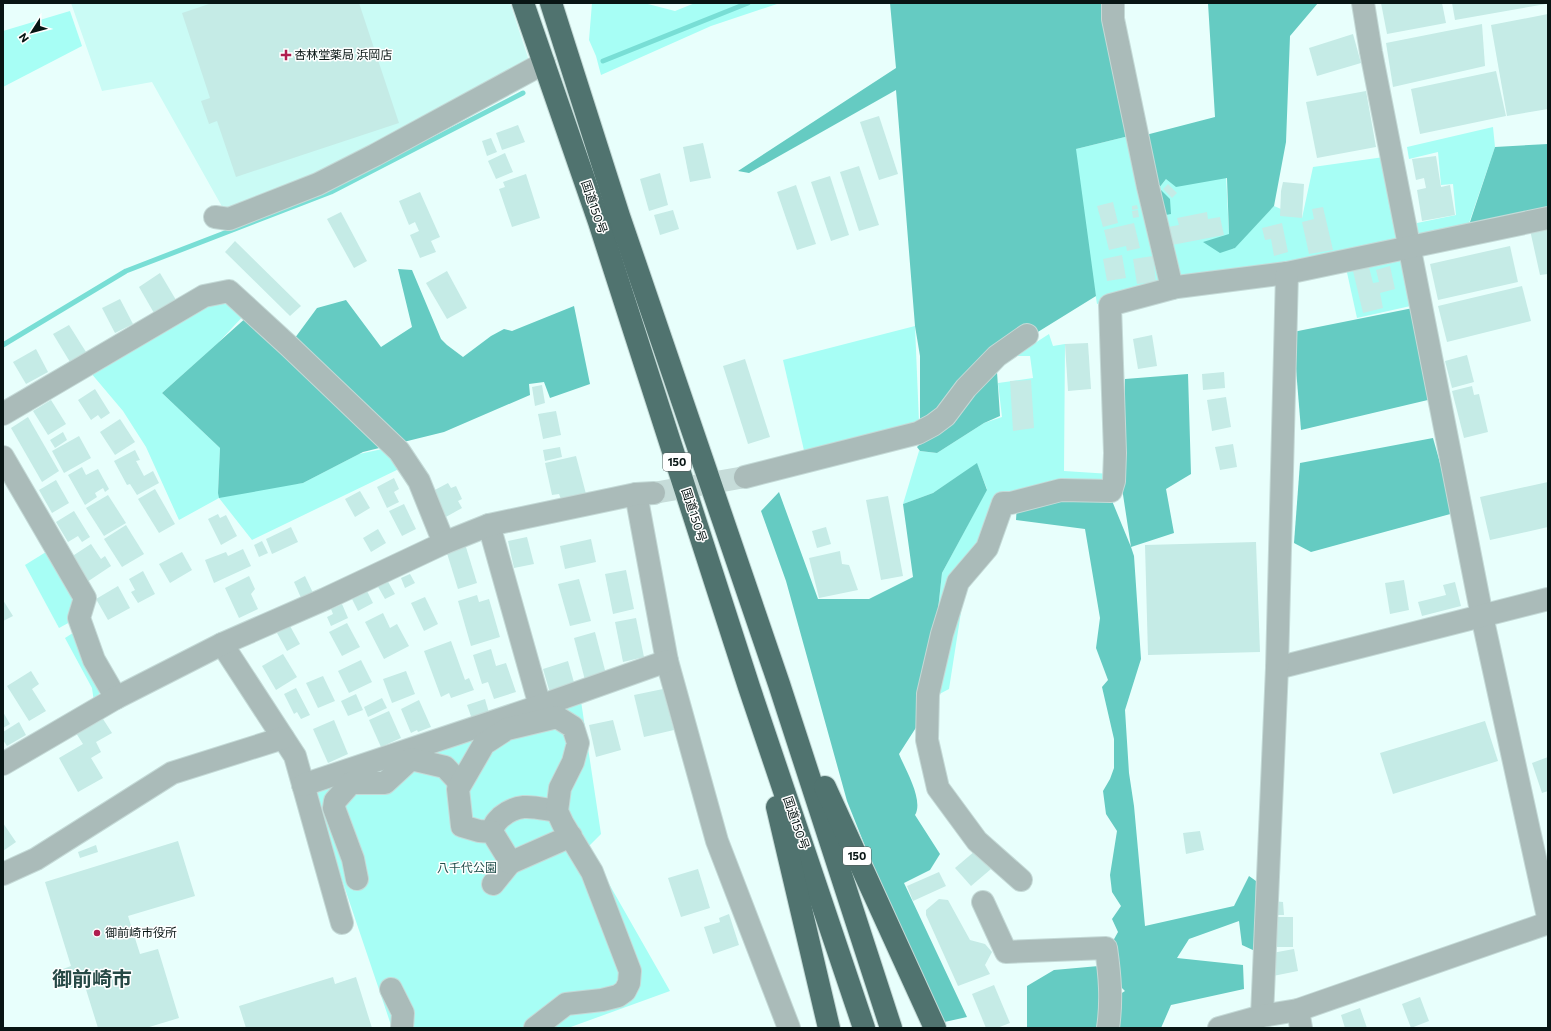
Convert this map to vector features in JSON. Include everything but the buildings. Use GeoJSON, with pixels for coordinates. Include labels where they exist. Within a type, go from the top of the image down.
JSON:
{"type":"FeatureCollection","features":[{"type":"Feature","properties":{"kind":"highway","name":"国道150号"},"geometry":{"type":"LineString","coordinates":[[523,3],[599,222],[749,687],[830,922],[864,1028]]}},
{"type":"Feature","properties":{"kind":"highway","name":"国道150号"},"geometry":{"type":"LineString","coordinates":[[551,3],[622,224],[779,684],[890,1028]]}},
{"type":"Feature","properties":{"kind":"highway","name":"150"},"geometry":{"type":"LineString","coordinates":[[779,684],[934,1028]]}},
{"type":"Feature","properties":{"kind":"highway","name":"150"},"geometry":{"type":"LineString","coordinates":[[749,687],[829,1028]]}},
{"type":"Feature","properties":{"kind":"street"},"geometry":{"type":"LineString","coordinates":[[1113,3],[1113,19],[1148,187],[1172,288]]}},
{"type":"Feature","properties":{"kind":"street"},"geometry":{"type":"LineString","coordinates":[[1363,3],[1371,52],[1482,616],[1548,917]]}},
{"type":"Feature","properties":{"kind":"street"},"geometry":{"type":"LineString","coordinates":[[215,217],[228,219],[318,184],[375,155],[544,63]]}},
{"type":"Feature","properties":{"kind":"street"},"geometry":{"type":"LineString","coordinates":[[1021,880],[977,841],[938,788],[928,740],[928,694],[942,634],[958,582],[987,548],[1003,503],[1011,503],[1061,490],[1111,491],[1114,480],[1115,453],[1110,305],[1172,288],[1287,273],[1548,218]]}},
{"type":"Feature","properties":{"kind":"street"},"geometry":{"type":"LineString","coordinates":[[1262,1016],[1276,668],[1287,273]]}},
{"type":"Feature","properties":{"kind":"street"},"geometry":{"type":"LineString","coordinates":[[3,414],[204,296],[229,291],[286,343],[398,451],[419,481],[444,543]]}},
{"type":"Feature","properties":{"kind":"street"},"geometry":{"type":"LineString","coordinates":[[745,477],[908,436],[933,425],[945,416],[966,388],[997,356],[1027,334]]}},
{"type":"Feature","properties":{"kind":"street"},"geometry":{"type":"LineString","coordinates":[[3,457],[85,598],[79,618],[94,660],[116,698]]}},
{"type":"Feature","properties":{"kind":"street"},"geometry":{"type":"LineString","coordinates":[[3,764],[116,698],[222,644],[324,599],[444,543],[489,525],[645,493],[667,661],[717,841],[789,1028]]}},
{"type":"Feature","properties":{"kind":"street"},"geometry":{"type":"LineString","coordinates":[[489,525],[540,706]]}},
{"type":"Feature","properties":{"kind":"street"},"geometry":{"type":"LineString","coordinates":[[1276,668],[1548,599]]}},
{"type":"Feature","properties":{"kind":"street"},"geometry":{"type":"LineString","coordinates":[[222,644],[295,756],[342,923]]}},
{"type":"Feature","properties":{"kind":"street"},"geometry":{"type":"LineString","coordinates":[[357,879],[353,859],[334,808],[335,801],[352,783],[385,783],[411,759],[447,750],[540,706],[667,661]]}},
{"type":"Feature","properties":{"kind":"street"},"geometry":{"type":"LineString","coordinates":[[492,832],[479,831],[462,826],[460,814],[458,789],[460,783],[484,744],[506,729],[557,717],[573,727],[578,743],[573,762],[560,788],[557,811],[592,872],[630,971],[629,983],[625,991],[618,996],[602,1000],[566,1004],[535,1028]]}},
{"type":"Feature","properties":{"kind":"street"},"geometry":{"type":"LineString","coordinates":[[3,874],[36,859],[172,773],[283,738]]}},
{"type":"Feature","properties":{"kind":"street"},"geometry":{"type":"LineString","coordinates":[[303,785],[447,750],[456,744],[480,751]]}},
{"type":"Feature","properties":{"kind":"street"},"geometry":{"type":"LineString","coordinates":[[447,750],[460,783]]}},
{"type":"Feature","properties":{"kind":"street"},"geometry":{"type":"LineString","coordinates":[[510,863],[492,832],[494,824],[509,810],[515,808],[527,806],[557,811]]}},
{"type":"Feature","properties":{"kind":"street"},"geometry":{"type":"LineString","coordinates":[[493,884],[510,863],[570,836]]}},
{"type":"Feature","properties":{"kind":"street"},"geometry":{"type":"LineString","coordinates":[[983,902],[1006,952],[1106,948],[1111,981],[1111,1008],[1108,1028]]}},
{"type":"Feature","properties":{"kind":"street"},"geometry":{"type":"LineString","coordinates":[[1219,1028],[1262,1016],[1300,1019],[1548,923]]}},
{"type":"Feature","properties":{"kind":"street"},"geometry":{"type":"LineString","coordinates":[[391,989],[403,1013],[402,1028]]}},
{"type":"Feature","properties":{"kind":"shaded area"},"geometry":{"type":"Polygon","coordinates":[[[71,3],[510,3],[532,70],[229,219],[152,82],[102,91],[71,3]]]}},
{"type":"Feature","properties":{"kind":"shaded area"},"geometry":{"type":"Polygon","coordinates":[[[890,3],[1117,3],[1133,135],[1076,149],[1096,296],[960,380],[933,418],[920,420],[920,356],[915,326],[896,90],[749,173],[738,171],[896,68],[890,3]]]}},
{"type":"Feature","properties":{"kind":"shaded area"},"geometry":{"type":"Polygon","coordinates":[[[1208,3],[1318,3],[1290,36],[1286,142],[1274,206],[1235,248],[1220,253],[1203,242],[1229,234],[1227,178],[1176,187],[1166,179],[1159,188],[1170,199],[1171,214],[1155,217],[1138,137],[1215,117],[1208,3]]]}},
{"type":"Feature","properties":{"kind":"shaded area"},"geometry":{"type":"Polygon","coordinates":[[[1548,144],[1548,211],[1468,228],[1495,147],[1548,144]]]}},
{"type":"Feature","properties":{"kind":"shaded area"},"geometry":{"type":"Polygon","coordinates":[[[398,269],[412,270],[441,339],[463,357],[491,336],[504,329],[512,331],[574,306],[590,384],[550,398],[544,382],[529,384],[530,395],[444,432],[363,452],[303,483],[219,498],[220,448],[162,393],[248,316],[289,346],[317,308],[346,300],[381,347],[412,327],[398,269]]]}},
{"type":"Feature","properties":{"kind":"shaded area"},"geometry":{"type":"Polygon","coordinates":[[[1413,308],[1432,399],[1301,430],[1293,332],[1413,308]]]}},
{"type":"Feature","properties":{"kind":"shaded area"},"geometry":{"type":"Polygon","coordinates":[[[997,372],[1000,416],[984,423],[937,453],[920,451],[917,447],[997,372]]]}},
{"type":"Feature","properties":{"kind":"shaded area"},"geometry":{"type":"Polygon","coordinates":[[[1188,374],[1191,474],[1166,489],[1174,533],[1131,547],[1122,488],[1125,379],[1188,374]]]}},
{"type":"Feature","properties":{"kind":"shaded area"},"geometry":{"type":"Polygon","coordinates":[[[1433,438],[1454,513],[1311,552],[1294,543],[1300,463],[1433,438]]]}},
{"type":"Feature","properties":{"kind":"shaded area"},"geometry":{"type":"Polygon","coordinates":[[[977,463],[987,490],[942,573],[928,700],[917,726],[899,754],[913,784],[917,801],[915,815],[940,854],[930,870],[904,883],[967,1017],[940,1023],[883,891],[847,801],[786,581],[761,511],[779,492],[818,599],[869,599],[913,577],[903,504],[933,493],[977,463]]]}},
{"type":"Feature","properties":{"kind":"shaded area"},"geometry":{"type":"Polygon","coordinates":[[[1108,491],[1134,556],[1141,659],[1125,710],[1129,773],[1134,806],[1145,926],[1234,906],[1249,876],[1256,881],[1255,951],[1242,945],[1239,921],[1189,939],[1177,958],[1243,965],[1244,989],[1171,1005],[1161,1028],[1115,1028],[1117,996],[1125,991],[1118,984],[1113,941],[1118,932],[1112,919],[1121,906],[1112,892],[1110,875],[1117,831],[1106,814],[1103,791],[1114,768],[1114,739],[1102,687],[1108,680],[1096,648],[1100,618],[1085,529],[1016,520],[1017,504],[1108,491]]]}},
{"type":"Feature","properties":{"kind":"shaded area"},"geometry":{"type":"Polygon","coordinates":[[[1110,965],[1098,1028],[1027,1028],[1027,986],[1054,970],[1110,965]]]}},
{"type":"Feature","properties":{"kind":"green space"},"geometry":{"type":"Polygon","coordinates":[[[592,3],[644,3],[675,11],[695,3],[780,3],[711,26],[601,75],[596,56],[589,40],[592,3]]]}},
{"type":"Feature","properties":{"kind":"green space"},"geometry":{"type":"Polygon","coordinates":[[[70,11],[82,46],[3,87],[3,31],[70,11]]]}},
{"type":"Feature","properties":{"kind":"green space"},"geometry":{"type":"Polygon","coordinates":[[[1493,127],[1495,147],[1468,226],[1418,234],[1417,223],[1456,215],[1453,184],[1441,185],[1438,152],[1409,159],[1407,147],[1493,127]]]}},
{"type":"Feature","properties":{"kind":"green space"},"geometry":{"type":"Polygon","coordinates":[[[1133,135],[1159,188],[1166,179],[1226,176],[1229,234],[1233,249],[1274,206],[1302,218],[1313,167],[1384,157],[1396,238],[1293,266],[1171,285],[1097,304],[1072,150],[1133,135]]]}},
{"type":"Feature","properties":{"kind":"green space"},"geometry":{"type":"Polygon","coordinates":[[[1402,258],[1415,305],[1357,318],[1346,268],[1402,258]]]}},
{"type":"Feature","properties":{"kind":"green space"},"geometry":{"type":"Polygon","coordinates":[[[226,294],[247,312],[218,343],[162,393],[220,448],[218,493],[303,483],[359,454],[387,448],[403,467],[252,540],[219,498],[179,520],[146,447],[123,411],[85,366],[226,294]]]}},
{"type":"Feature","properties":{"kind":"green space"},"geometry":{"type":"Polygon","coordinates":[[[915,326],[919,422],[806,459],[783,360],[915,326]]]}},
{"type":"Feature","properties":{"kind":"green space"},"geometry":{"type":"Polygon","coordinates":[[[1049,334],[1053,346],[1065,344],[1064,471],[1111,474],[1112,493],[1006,506],[964,593],[949,689],[928,700],[942,573],[987,489],[977,464],[933,493],[903,504],[919,451],[937,453],[984,423],[1002,417],[998,383],[1033,378],[1030,356],[1015,356],[1049,334]]]}},
{"type":"Feature","properties":{"kind":"green space"},"geometry":{"type":"Polygon","coordinates":[[[46,552],[66,584],[73,601],[72,621],[59,628],[25,565],[46,552]]]}},
{"type":"Feature","properties":{"kind":"green space"},"geometry":{"type":"Polygon","coordinates":[[[76,631],[102,689],[94,702],[92,688],[65,638],[76,631]]]}},
{"type":"Feature","properties":{"kind":"green space","name":"八千代公園"},"geometry":{"type":"Polygon","coordinates":[[[581,701],[601,834],[588,847],[670,991],[568,1028],[392,1028],[311,788],[581,701]]]}},
{"type":"Feature","properties":{"kind":"waterway"},"geometry":{"type":"LineString","coordinates":[[603,61],[748,3]]}},
{"type":"Feature","properties":{"kind":"waterway"},"geometry":{"type":"LineString","coordinates":[[3,345],[126,271],[331,192],[523,93]]}},
{"type":"Feature","properties":{"kind":"tunnel"},"geometry":{"type":"LineString","coordinates":[[654,493],[745,477]]}},
{"type":"Feature","properties":{"kind":"place","name":"杏林堂薬局 浜岡店"},"geometry":{"type":"Point","coordinates":[286,55]}},
{"type":"Feature","properties":{"kind":"place","name":"御前崎市役所"},"geometry":{"type":"Point","coordinates":[97,933]}},
{"type":"Feature","properties":{"kind":"district","name":"御前崎市"},"geometry":{"type":"Point","coordinates":[92,979]}}]}
